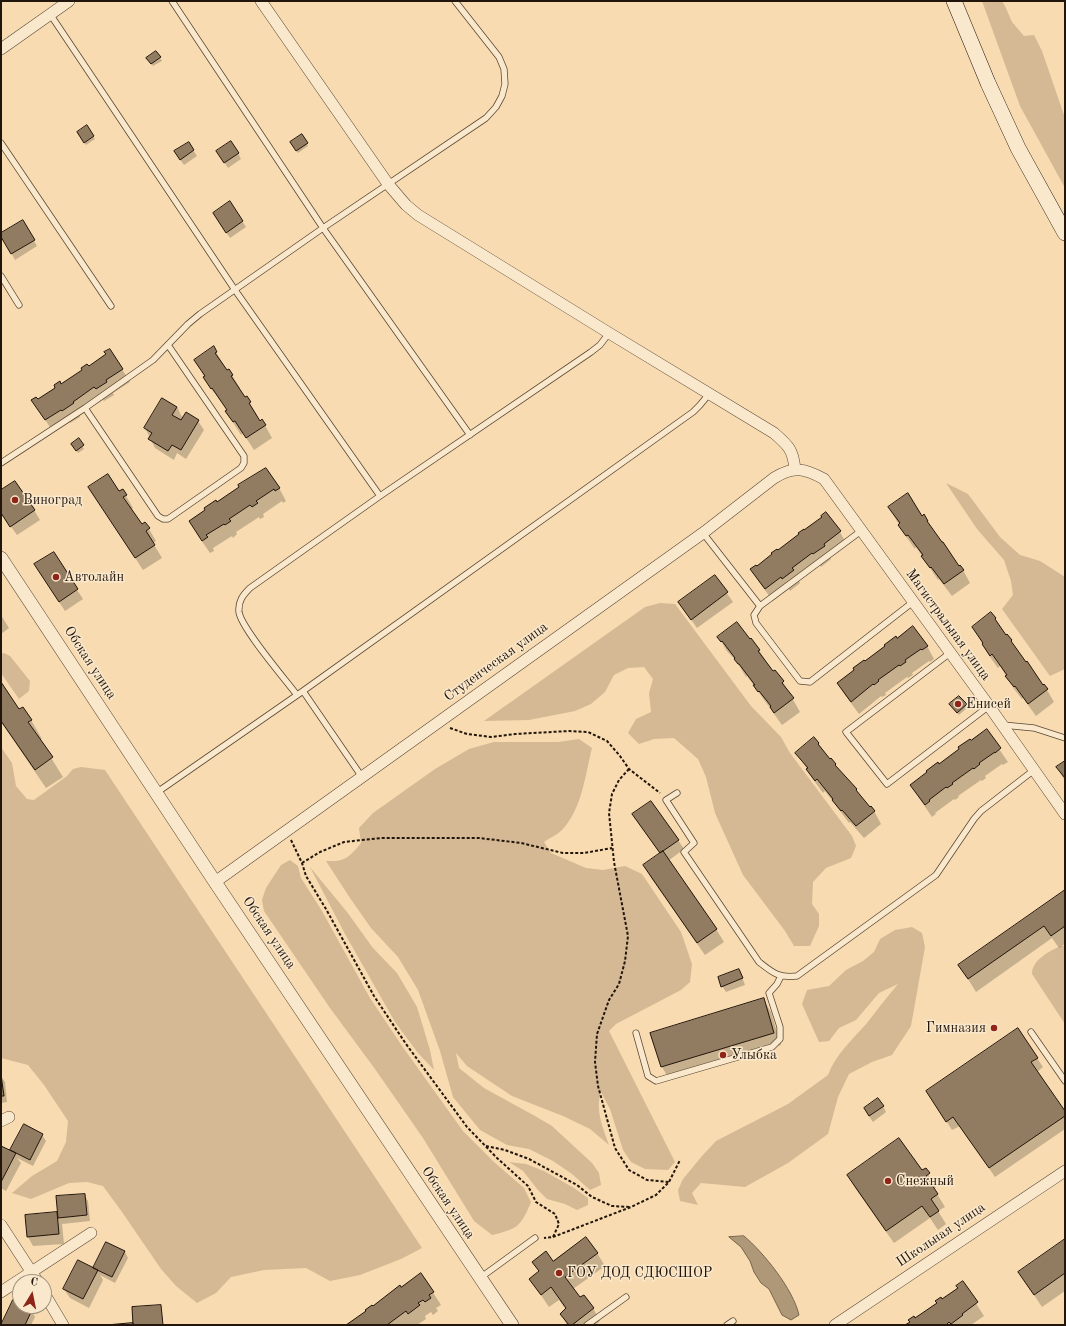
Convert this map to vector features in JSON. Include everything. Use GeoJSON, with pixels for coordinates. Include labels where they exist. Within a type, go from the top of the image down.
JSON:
{"type":"FeatureCollection","features":[{"type":"Feature","properties":{"kind":"main road"},"geometry":{"type":"LineString","coordinates":[[954,1],[988,83],[1018,148],[1065,233]]}},
{"type":"Feature","properties":{"kind":"street"},"geometry":{"type":"LineString","coordinates":[[1,49],[69,1]]}},
{"type":"Feature","properties":{"kind":"street"},"geometry":{"type":"LineString","coordinates":[[261,1],[388,184],[418,215],[774,433],[786,443],[794,455],[796,469]]}},
{"type":"Feature","properties":{"kind":"street","name":"Магистральная улица"},"geometry":{"type":"LineString","coordinates":[[796,469],[812,472],[824,479],[1003,725],[1065,814]]}},
{"type":"Feature","properties":{"kind":"street","name":"Студенческая улица"},"geometry":{"type":"LineString","coordinates":[[215,882],[703,532],[774,478],[782,473],[796,469]]}},
{"type":"Feature","properties":{"kind":"street","name":"Обская улица"},"geometry":{"type":"LineString","coordinates":[[1,558],[215,882],[479,1278],[512,1325]]}},
{"type":"Feature","properties":{"kind":"street","name":"Школьная улица"},"geometry":{"type":"LineString","coordinates":[[835,1325],[1065,1170]]}},
{"type":"Feature","properties":{"kind":"street"},"geometry":{"type":"LineString","coordinates":[[1,1225],[33,1274]]}},
{"type":"Feature","properties":{"kind":"street"},"geometry":{"type":"LineString","coordinates":[[1,1292],[91,1233]]}},
{"type":"Feature","properties":{"kind":"street"},"geometry":{"type":"LineString","coordinates":[[52,1306],[63,1325]]}},
{"type":"Feature","properties":{"kind":"lane"},"geometry":{"type":"LineString","coordinates":[[172,1],[323,228],[470,435]]}},
{"type":"Feature","properties":{"kind":"lane"},"geometry":{"type":"LineString","coordinates":[[1,463],[85,408],[153,360],[200,314],[323,228],[486,118],[496,107],[502,96],[505,84],[504,69],[499,57],[455,1]]}},
{"type":"Feature","properties":{"kind":"lane"},"geometry":{"type":"LineString","coordinates":[[50,14],[236,290],[380,496]]}},
{"type":"Feature","properties":{"kind":"lane"},"geometry":{"type":"LineString","coordinates":[[1,143],[111,306]]}},
{"type":"Feature","properties":{"kind":"lane"},"geometry":{"type":"LineString","coordinates":[[1,276],[19,305]]}},
{"type":"Feature","properties":{"kind":"lane"},"geometry":{"type":"LineString","coordinates":[[297,695],[246,628],[239,614],[239,605],[242,596],[250,588],[380,496],[591,352],[600,345],[609,333]]}},
{"type":"Feature","properties":{"kind":"lane"},"geometry":{"type":"LineString","coordinates":[[85,408],[158,516],[163,519],[168,519],[241,468],[244,463],[244,456],[168,345]]}},
{"type":"Feature","properties":{"kind":"lane"},"geometry":{"type":"LineString","coordinates":[[156,793],[303,691],[693,412],[709,394]]}},
{"type":"Feature","properties":{"kind":"lane"},"geometry":{"type":"LineString","coordinates":[[861,531],[760,606],[754,615],[756,623],[800,681],[810,682],[913,602]]}},
{"type":"Feature","properties":{"kind":"lane"},"geometry":{"type":"LineString","coordinates":[[703,532],[760,606]]}},
{"type":"Feature","properties":{"kind":"lane"},"geometry":{"type":"LineString","coordinates":[[950,653],[846,732],[887,784],[989,706]]}},
{"type":"Feature","properties":{"kind":"lane"},"geometry":{"type":"LineString","coordinates":[[303,691],[362,777]]}},
{"type":"Feature","properties":{"kind":"lane"},"geometry":{"type":"LineString","coordinates":[[1003,725],[1034,728],[1065,738]]}},
{"type":"Feature","properties":{"kind":"lane"},"geometry":{"type":"LineString","coordinates":[[677,793],[666,800],[694,844],[684,852],[759,962],[773,973],[784,977],[797,976],[936,875],[980,811],[1034,770]]}},
{"type":"Feature","properties":{"kind":"lane"},"geometry":{"type":"LineString","coordinates":[[636,1033],[648,1076],[656,1082],[772,1047],[780,1040],[780,1027],[769,992],[778,984],[781,976]]}},
{"type":"Feature","properties":{"kind":"lane"},"geometry":{"type":"LineString","coordinates":[[1031,1032],[1065,1081]]}},
{"type":"Feature","properties":{"kind":"lane"},"geometry":{"type":"LineString","coordinates":[[479,1278],[535,1238]]}},
{"type":"Feature","properties":{"kind":"lane"},"geometry":{"type":"LineString","coordinates":[[587,1325],[626,1297]]}},
{"type":"Feature","properties":{"kind":"lane"},"geometry":{"type":"LineString","coordinates":[[727,1325],[733,1321]]}},
{"type":"Feature","properties":{"kind":"path"},"geometry":{"type":"LineString","coordinates":[[437,723],[467,734],[491,737],[569,731],[588,732],[607,741],[629,769],[658,791],[666,800]]}},
{"type":"Feature","properties":{"kind":"path"},"geometry":{"type":"LineString","coordinates":[[629,769],[619,780],[612,794],[609,813],[616,877],[628,936],[625,961],[619,984],[609,1000],[597,1034],[595,1062],[598,1086],[615,1148],[629,1170],[647,1180],[669,1182]]}},
{"type":"Feature","properties":{"kind":"path"},"geometry":{"type":"LineString","coordinates":[[286,832],[302,863],[306,876],[374,996],[467,1128],[528,1186],[536,1202],[555,1214],[559,1224],[553,1237]]}},
{"type":"Feature","properties":{"kind":"path"},"geometry":{"type":"LineString","coordinates":[[302,863],[320,852],[344,842],[382,838],[479,838],[521,843],[563,853],[584,853],[613,848]]}},
{"type":"Feature","properties":{"kind":"path"},"geometry":{"type":"LineString","coordinates":[[485,1146],[505,1150],[529,1159],[578,1185],[592,1197],[612,1206],[631,1207]]}},
{"type":"Feature","properties":{"kind":"path"},"geometry":{"type":"LineString","coordinates":[[535,1238],[553,1237],[656,1196],[669,1182],[680,1160]]}},
{"type":"Feature","properties":{"kind":"shaded area"},"geometry":{"type":"Polygon","coordinates":[[[982,1],[1002,1],[1012,22],[1024,36],[1034,35],[1042,51],[1065,118],[1065,188],[1020,106],[982,1]]]}},
{"type":"Feature","properties":{"kind":"shaded area"},"geometry":{"type":"Polygon","coordinates":[[[946,483],[968,494],[1000,537],[1020,555],[1040,561],[1065,577],[1065,669],[1050,676],[1002,609],[1013,595],[1011,581],[1004,560],[977,529],[946,483]]]}},
{"type":"Feature","properties":{"kind":"shaded area"},"geometry":{"type":"Polygon","coordinates":[[[660,603],[675,604],[751,706],[781,737],[790,753],[852,836],[856,846],[851,858],[826,868],[813,882],[812,904],[819,914],[819,926],[810,946],[794,946],[785,931],[743,875],[715,813],[706,777],[698,759],[674,738],[654,739],[639,744],[628,733],[636,719],[651,712],[649,693],[653,679],[644,667],[628,668],[614,675],[605,692],[591,704],[575,711],[529,720],[484,721],[645,607],[660,603]]]}},
{"type":"Feature","properties":{"kind":"shaded area"},"geometry":{"type":"Polygon","coordinates":[[[4,653],[10,656],[30,681],[29,691],[19,699],[1,673],[1,654],[4,653]]]}},
{"type":"Feature","properties":{"kind":"shaded area"},"geometry":{"type":"Polygon","coordinates":[[[579,739],[592,748],[582,792],[569,822],[562,830],[544,842],[551,853],[586,868],[603,870],[625,866],[642,874],[681,932],[692,964],[690,982],[681,990],[616,1024],[609,1031],[675,1162],[668,1170],[645,1169],[631,1162],[623,1150],[610,1109],[601,1092],[599,1099],[599,1112],[609,1145],[590,1129],[563,1116],[512,1096],[467,1066],[456,1053],[459,1068],[484,1088],[552,1126],[592,1163],[599,1173],[601,1185],[590,1190],[572,1174],[553,1161],[529,1149],[507,1145],[480,1130],[453,1097],[440,1051],[418,990],[398,957],[371,928],[326,861],[342,860],[349,856],[361,843],[359,828],[373,813],[435,769],[469,749],[494,742],[558,742],[579,739]]]}},
{"type":"Feature","properties":{"kind":"shaded area"},"geometry":{"type":"Polygon","coordinates":[[[1,747],[12,763],[16,786],[27,799],[34,800],[67,776],[73,769],[81,767],[105,770],[422,1248],[401,1259],[360,1275],[330,1281],[306,1268],[264,1270],[231,1277],[216,1293],[197,1303],[176,1286],[161,1269],[103,1186],[87,1182],[69,1183],[31,1199],[12,1193],[32,1176],[57,1161],[66,1142],[68,1121],[44,1085],[28,1065],[1,1058],[1,747]]]}},
{"type":"Feature","properties":{"kind":"shaded area"},"geometry":{"type":"Polygon","coordinates":[[[290,860],[298,866],[301,878],[322,911],[370,998],[402,1046],[463,1131],[494,1162],[524,1188],[531,1202],[521,1222],[513,1229],[492,1235],[474,1221],[423,1138],[330,1008],[264,911],[262,900],[266,888],[281,865],[290,860]]]}},
{"type":"Feature","properties":{"kind":"shaded area"},"geometry":{"type":"Polygon","coordinates":[[[310,867],[347,912],[373,948],[397,973],[417,1007],[430,1050],[434,1070],[418,1053],[395,1022],[345,934],[310,867]]]}},
{"type":"Feature","properties":{"kind":"shaded area"},"geometry":{"type":"Polygon","coordinates":[[[912,927],[922,933],[925,947],[911,1026],[892,1055],[872,1062],[849,1074],[838,1097],[828,1134],[788,1163],[745,1187],[701,1183],[692,1193],[698,1205],[680,1201],[678,1190],[683,1179],[716,1141],[788,1104],[828,1075],[835,1061],[850,1041],[867,1023],[898,984],[879,993],[856,1020],[839,1028],[829,1041],[819,1042],[802,1004],[807,990],[829,986],[846,970],[863,961],[874,952],[880,939],[895,930],[912,927]]]}},
{"type":"Feature","properties":{"kind":"shaded area"},"geometry":{"type":"Polygon","coordinates":[[[1061,946],[1065,946],[1065,1024],[1032,974],[1038,960],[1047,953],[1061,946]]]}},
{"type":"Feature","properties":{"kind":"shaded area"},"geometry":{"type":"Polygon","coordinates":[[[509,1162],[526,1164],[544,1171],[574,1188],[588,1198],[588,1205],[577,1210],[565,1204],[547,1199],[523,1171],[509,1162]]]}},
{"type":"Feature","properties":{"kind":"shaded area"},"geometry":{"type":"Polygon","coordinates":[[[744,1236],[777,1272],[791,1294],[799,1315],[791,1320],[782,1315],[769,1289],[761,1283],[741,1247],[729,1237],[744,1236]]]}},
{"type":"Feature","properties":{"kind":"building"},"geometry":{"type":"Polygon","coordinates":[[[156,51],[161,57],[151,64],[146,58],[156,51]]]}},
{"type":"Feature","properties":{"kind":"building"},"geometry":{"type":"Polygon","coordinates":[[[87,125],[94,136],[84,143],[77,132],[87,125]]]}},
{"type":"Feature","properties":{"kind":"building"},"geometry":{"type":"Polygon","coordinates":[[[302,134],[308,143],[296,151],[290,142],[302,134]]]}},
{"type":"Feature","properties":{"kind":"building"},"geometry":{"type":"Polygon","coordinates":[[[231,141],[239,153],[224,163],[216,151],[231,141]]]}},
{"type":"Feature","properties":{"kind":"building"},"geometry":{"type":"Polygon","coordinates":[[[189,142],[194,150],[180,160],[174,151],[189,142]]]}},
{"type":"Feature","properties":{"kind":"building"},"geometry":{"type":"Polygon","coordinates":[[[230,201],[243,221],[226,233],[213,213],[230,201]]]}},
{"type":"Feature","properties":{"kind":"building"},"geometry":{"type":"Polygon","coordinates":[[[23,220],[35,240],[11,254],[1,237],[1,233],[23,220]]]}},
{"type":"Feature","properties":{"kind":"building"},"geometry":{"type":"Polygon","coordinates":[[[214,346],[217,352],[215,353],[227,370],[229,369],[233,375],[231,376],[245,397],[247,396],[251,402],[249,403],[260,421],[262,419],[266,425],[246,438],[235,421],[233,422],[225,411],[227,410],[203,377],[205,376],[194,360],[214,346]]]}},
{"type":"Feature","properties":{"kind":"building"},"geometry":{"type":"Polygon","coordinates":[[[110,349],[123,369],[106,380],[107,382],[96,389],[94,387],[73,402],[74,403],[45,420],[31,400],[36,397],[38,399],[55,388],[54,385],[60,381],[61,384],[82,370],[81,368],[87,364],[89,366],[106,354],[104,352],[110,349]]]}},
{"type":"Feature","properties":{"kind":"building"},"geometry":{"type":"Polygon","coordinates":[[[162,398],[177,407],[172,415],[181,420],[186,412],[199,420],[181,450],[172,445],[168,451],[148,439],[152,433],[144,428],[162,398]]]}},
{"type":"Feature","properties":{"kind":"building"},"geometry":{"type":"Polygon","coordinates":[[[79,438],[84,445],[76,451],[71,444],[79,438]]]}},
{"type":"Feature","properties":{"kind":"building"},"geometry":{"type":"Polygon","coordinates":[[[266,468],[280,488],[275,491],[274,489],[256,501],[258,503],[252,507],[250,505],[229,519],[231,521],[206,535],[208,537],[202,541],[189,521],[205,510],[204,508],[216,500],[217,502],[239,487],[238,485],[266,468]]]}},
{"type":"Feature","properties":{"kind":"building"},"geometry":{"type":"Polygon","coordinates":[[[108,474],[119,491],[123,489],[127,495],[123,497],[142,524],[145,522],[150,528],[146,531],[155,545],[135,558],[88,487],[108,474]]]}},
{"type":"Feature","properties":{"kind":"building","name":"Виноград"},"geometry":{"type":"Polygon","coordinates":[[[15,481],[35,510],[10,527],[1,513],[1,490],[15,481]]]}},
{"type":"Feature","properties":{"kind":"building"},"geometry":{"type":"Polygon","coordinates":[[[908,493],[922,516],[924,514],[927,521],[959,566],[960,565],[964,570],[944,584],[921,556],[923,555],[908,535],[906,536],[898,525],[900,523],[888,507],[908,493]]]}},
{"type":"Feature","properties":{"kind":"building"},"geometry":{"type":"Polygon","coordinates":[[[826,512],[841,531],[824,544],[825,546],[813,554],[812,553],[792,568],[794,570],[782,579],[781,577],[765,589],[750,569],[756,565],[757,566],[772,554],[771,553],[777,549],[778,550],[799,534],[798,533],[822,517],[821,516],[826,512]]]}},
{"type":"Feature","properties":{"kind":"building","name":"Автолайн"},"geometry":{"type":"Polygon","coordinates":[[[54,552],[78,589],[59,602],[34,564],[54,552]]]}},
{"type":"Feature","properties":{"kind":"building"},"geometry":{"type":"Polygon","coordinates":[[[715,575],[728,592],[691,620],[678,602],[715,575]]]}},
{"type":"Feature","properties":{"kind":"building"},"geometry":{"type":"Polygon","coordinates":[[[991,612],[1043,685],[1044,684],[1048,689],[1028,704],[1015,686],[1014,687],[1005,676],[1007,675],[992,654],[990,656],[972,627],[991,612]]]}},
{"type":"Feature","properties":{"kind":"building"},"geometry":{"type":"Polygon","coordinates":[[[737,622],[760,650],[758,651],[773,671],[775,670],[784,681],[782,683],[794,698],[774,713],[770,707],[771,706],[759,691],[758,692],[753,685],[755,685],[734,659],[735,658],[717,637],[737,622]]]}},
{"type":"Feature","properties":{"kind":"building"},"geometry":{"type":"Polygon","coordinates":[[[913,626],[928,646],[905,660],[906,662],[900,666],[899,665],[878,680],[879,681],[851,702],[837,683],[854,670],[853,668],[864,660],[865,661],[896,636],[897,638],[913,626]]]}},
{"type":"Feature","properties":{"kind":"building"},"geometry":{"type":"Polygon","coordinates":[[[1,682],[19,709],[23,707],[32,720],[28,722],[53,757],[35,770],[1,721],[1,682]]]}},
{"type":"Feature","properties":{"kind":"building","name":"Енисей"},"geometry":{"type":"Polygon","coordinates":[[[959,696],[967,704],[957,713],[949,704],[959,696]]]}},
{"type":"Feature","properties":{"kind":"building"},"geometry":{"type":"Polygon","coordinates":[[[987,729],[1001,748],[979,763],[980,764],[974,769],[973,768],[952,783],[953,784],[947,788],[946,787],[925,805],[910,785],[938,762],[939,764],[959,749],[958,747],[987,729]]]}},
{"type":"Feature","properties":{"kind":"building"},"geometry":{"type":"Polygon","coordinates":[[[814,737],[830,759],[831,758],[836,764],[835,765],[875,811],[856,826],[842,810],[841,811],[817,779],[815,781],[806,769],[808,768],[795,753],[814,737]]]}},
{"type":"Feature","properties":{"kind":"building"},"geometry":{"type":"Polygon","coordinates":[[[1065,761],[1065,778],[1056,767],[1065,761]]]}},
{"type":"Feature","properties":{"kind":"building"},"geometry":{"type":"Polygon","coordinates":[[[651,801],[679,840],[660,853],[632,814],[651,801]]]}},
{"type":"Feature","properties":{"kind":"building"},"geometry":{"type":"Polygon","coordinates":[[[663,851],[717,929],[697,943],[643,865],[663,851]]]}},
{"type":"Feature","properties":{"kind":"building"},"geometry":{"type":"Polygon","coordinates":[[[1065,890],[1065,926],[1051,936],[1044,926],[968,979],[958,965],[1065,890]]]}},
{"type":"Feature","properties":{"kind":"building"},"geometry":{"type":"Polygon","coordinates":[[[739,969],[743,978],[721,987],[718,977],[739,969]]]}},
{"type":"Feature","properties":{"kind":"building"},"geometry":{"type":"Polygon","coordinates":[[[764,998],[774,1033],[661,1067],[650,1033],[764,998]]]}},
{"type":"Feature","properties":{"kind":"building"},"geometry":{"type":"Polygon","coordinates":[[[1018,1028],[1038,1058],[1031,1062],[1065,1111],[1065,1116],[989,1168],[953,1117],[946,1122],[926,1091],[1018,1028]]]}},
{"type":"Feature","properties":{"kind":"building"},"geometry":{"type":"Polygon","coordinates":[[[1,1075],[4,1096],[1,1096],[1,1075]]]}},
{"type":"Feature","properties":{"kind":"building"},"geometry":{"type":"Polygon","coordinates":[[[878,1098],[884,1106],[869,1116],[864,1108],[878,1098]]]}},
{"type":"Feature","properties":{"kind":"building"},"geometry":{"type":"Polygon","coordinates":[[[24,1124],[43,1134],[30,1160],[10,1150],[24,1124]]]}},
{"type":"Feature","properties":{"kind":"building"},"geometry":{"type":"Polygon","coordinates":[[[899,1138],[922,1170],[926,1168],[930,1173],[926,1176],[938,1194],[931,1199],[939,1211],[930,1217],[922,1206],[886,1231],[847,1175],[899,1138]]]}},
{"type":"Feature","properties":{"kind":"building"},"geometry":{"type":"Polygon","coordinates":[[[1,1146],[16,1153],[1,1182],[1,1146]]]}},
{"type":"Feature","properties":{"kind":"building"},"geometry":{"type":"Polygon","coordinates":[[[85,1194],[87,1215],[58,1218],[56,1196],[85,1194]]]}},
{"type":"Feature","properties":{"kind":"building"},"geometry":{"type":"Polygon","coordinates":[[[57,1212],[59,1234],[27,1237],[25,1215],[57,1212]]]}},
{"type":"Feature","properties":{"kind":"building"},"geometry":{"type":"Polygon","coordinates":[[[586,1237],[598,1253],[565,1277],[580,1297],[584,1295],[594,1308],[572,1325],[569,1325],[560,1314],[566,1308],[551,1287],[541,1295],[529,1279],[539,1271],[532,1262],[546,1251],[553,1261],[586,1237]]]}},
{"type":"Feature","properties":{"kind":"building"},"geometry":{"type":"Polygon","coordinates":[[[1065,1239],[1065,1273],[1034,1295],[1018,1272],[1065,1239]]]}},
{"type":"Feature","properties":{"kind":"building"},"geometry":{"type":"Polygon","coordinates":[[[106,1242],[125,1251],[112,1277],[93,1268],[106,1242]]]}},
{"type":"Feature","properties":{"kind":"building"},"geometry":{"type":"Polygon","coordinates":[[[78,1260],[98,1270],[83,1299],[63,1289],[78,1260]]]}},
{"type":"Feature","properties":{"kind":"building"},"geometry":{"type":"Polygon","coordinates":[[[421,1273],[434,1292],[429,1295],[431,1298],[425,1302],[423,1300],[418,1303],[420,1305],[408,1314],[406,1311],[387,1325],[346,1325],[400,1285],[401,1287],[421,1273]]]}},
{"type":"Feature","properties":{"kind":"building"},"geometry":{"type":"Polygon","coordinates":[[[963,1281],[978,1302],[962,1314],[963,1315],[951,1324],[949,1322],[946,1325],[905,1325],[910,1322],[908,1320],[914,1316],[915,1318],[937,1303],[935,1301],[941,1297],[942,1299],[958,1288],[956,1286],[963,1281]]]}},
{"type":"Feature","properties":{"kind":"building"},"geometry":{"type":"Polygon","coordinates":[[[12,1302],[12,1314],[30,1314],[25,1325],[1,1325],[12,1302]]]}},
{"type":"Feature","properties":{"kind":"building"},"geometry":{"type":"Polygon","coordinates":[[[161,1305],[163,1325],[133,1325],[132,1307],[161,1305]]]}},
{"type":"Feature","properties":{"kind":"building"},"geometry":{"type":"Polygon","coordinates":[[[133,1323],[133,1325],[107,1325],[133,1323]]]}},
{"type":"Feature","properties":{"kind":"place","name":"Виноград"},"geometry":{"type":"Point","coordinates":[15,500]}},
{"type":"Feature","properties":{"kind":"place","name":"Автолайн"},"geometry":{"type":"Point","coordinates":[56,577]}},
{"type":"Feature","properties":{"kind":"place","name":"Енисей"},"geometry":{"type":"Point","coordinates":[958,704]}},
{"type":"Feature","properties":{"kind":"place","name":"Гимназия"},"geometry":{"type":"Point","coordinates":[994,1028]}},
{"type":"Feature","properties":{"kind":"place","name":"Улыбка"},"geometry":{"type":"Point","coordinates":[723,1055]}},
{"type":"Feature","properties":{"kind":"place","name":"Снежный"},"geometry":{"type":"Point","coordinates":[888,1181]}},
{"type":"Feature","properties":{"kind":"place","name":"ГОУ ДОД СДЮСШОР"},"geometry":{"type":"Point","coordinates":[559,1273]}}]}
